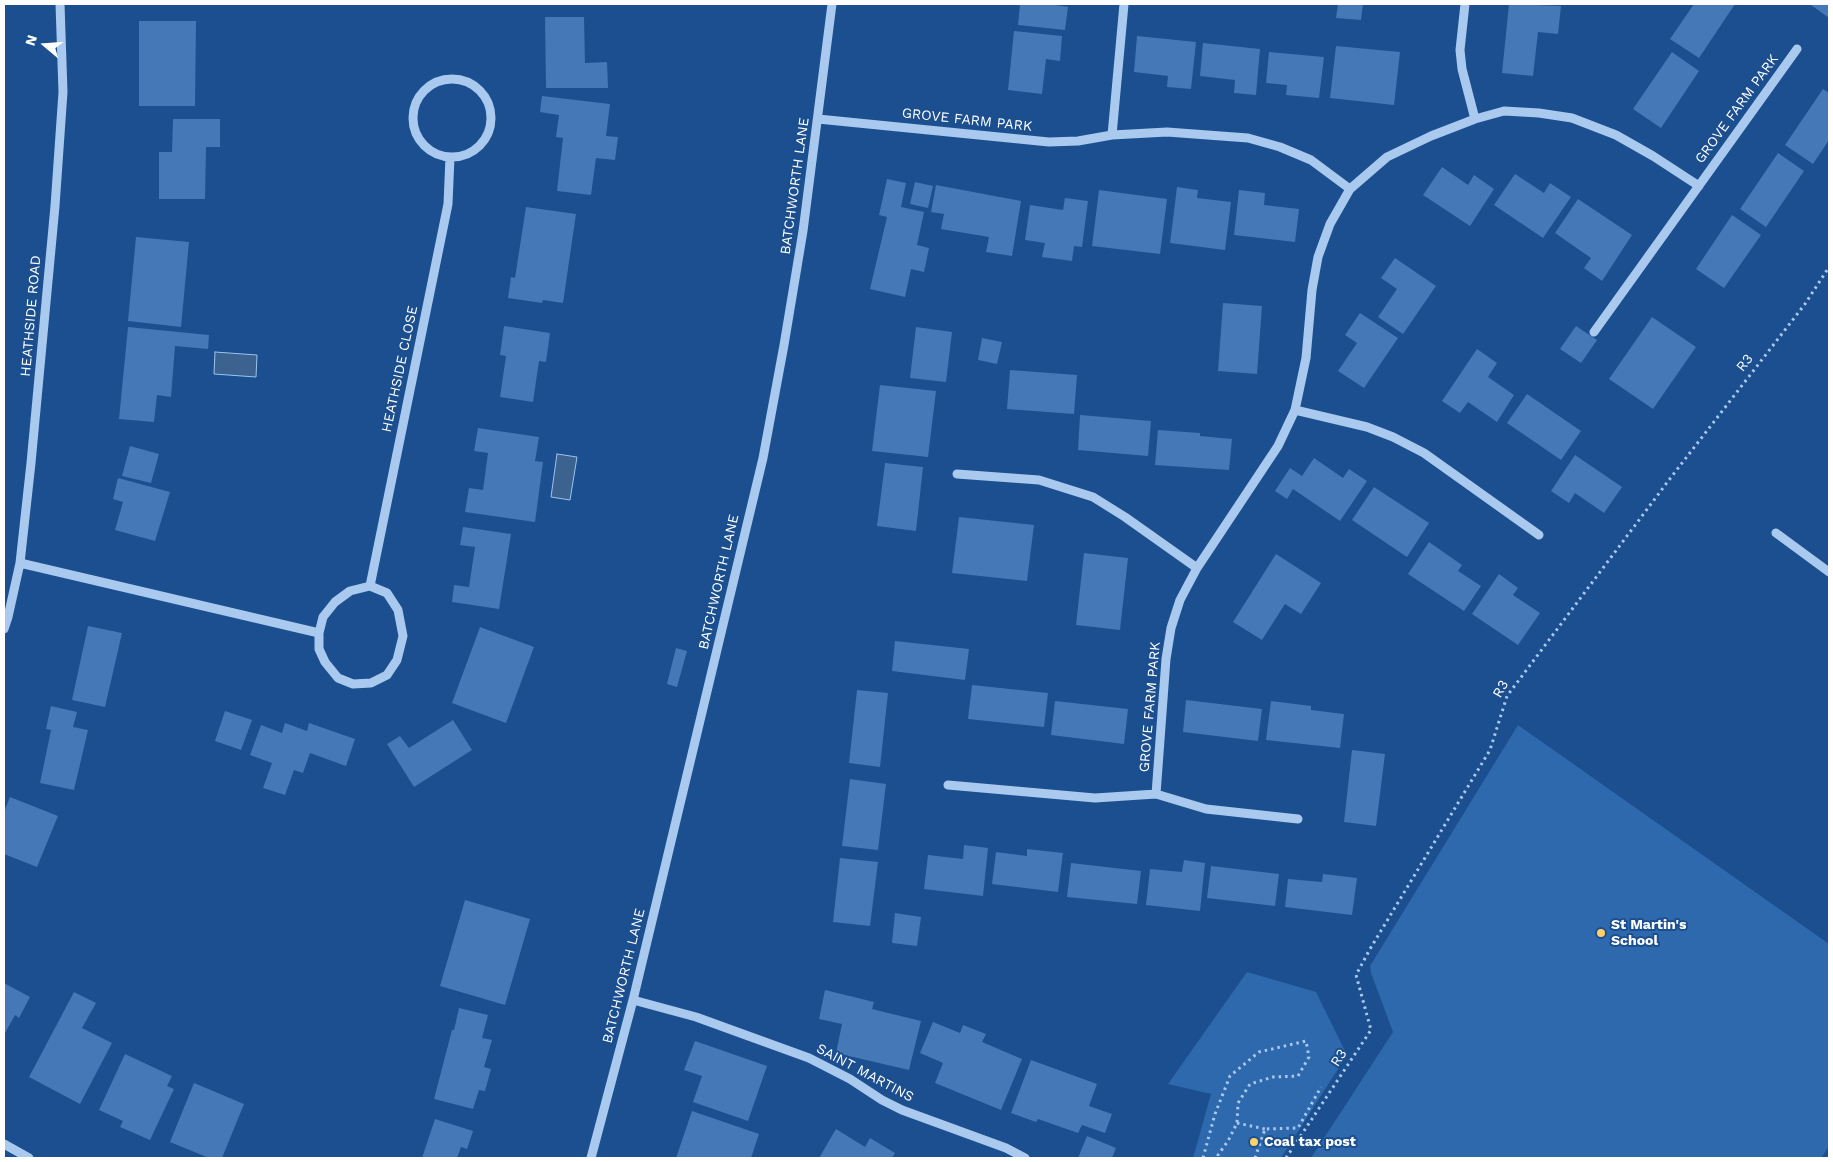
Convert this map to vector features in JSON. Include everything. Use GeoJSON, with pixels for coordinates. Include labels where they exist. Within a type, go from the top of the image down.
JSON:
{"type":"FeatureCollection","features":[{"type":"Feature","properties":{"kind":"street","name":"HEATHSIDE ROAD"},"geometry":{"type":"LineString","coordinates":[[4,629],[20,563],[55,206],[63,92],[60,4]]}},
{"type":"Feature","properties":{"kind":"street","name":"BATCHWORTH LANE"},"geometry":{"type":"LineString","coordinates":[[591,1158],[633,1000],[763,458],[789,316],[818,119],[832,4]]}},
{"type":"Feature","properties":{"kind":"street"},"geometry":{"type":"LineString","coordinates":[[1112,135],[1124,4]]}},
{"type":"Feature","properties":{"kind":"street"},"geometry":{"type":"LineString","coordinates":[[1464,4],[1460,50],[1462,69],[1475,119]]}},
{"type":"Feature","properties":{"kind":"street","name":"GROVE FARM PARK"},"geometry":{"type":"LineString","coordinates":[[1594,332],[1798,49]]}},
{"type":"Feature","properties":{"kind":"street"},"geometry":{"type":"LineString","coordinates":[[454,78],[469,82],[482,91],[489,104],[492,120],[488,135],[479,147],[465,155],[450,158],[435,154],[423,144],[415,131],[412,116],[416,100],[426,88],[439,80],[454,78]]}},
{"type":"Feature","properties":{"kind":"street","name":"GROVE FARM PARK"},"geometry":{"type":"LineString","coordinates":[[1156,794],[1166,659],[1180,600],[1198,568],[1278,446],[1295,410],[1306,358],[1312,290],[1318,257],[1330,224],[1350,189],[1387,157],[1475,119],[1504,111],[1539,112],[1572,118],[1616,135],[1699,186]]}},
{"type":"Feature","properties":{"kind":"street","name":"GROVE FARM PARK"},"geometry":{"type":"LineString","coordinates":[[818,119],[1049,142],[1078,141],[1112,135],[1167,132],[1248,138],[1280,147],[1311,160],[1350,189]]}},
{"type":"Feature","properties":{"kind":"street","name":"HEATHSIDE CLOSE"},"geometry":{"type":"LineString","coordinates":[[370,586],[448,204],[450,158]]}},
{"type":"Feature","properties":{"kind":"street"},"geometry":{"type":"LineString","coordinates":[[1295,410],[1367,427],[1393,437],[1424,453],[1539,535]]}},
{"type":"Feature","properties":{"kind":"street"},"geometry":{"type":"LineString","coordinates":[[957,474],[1039,480],[1092,497],[1126,517],[1198,568]]}},
{"type":"Feature","properties":{"kind":"street"},"geometry":{"type":"LineString","coordinates":[[1776,534],[1829,572]]}},
{"type":"Feature","properties":{"kind":"street"},"geometry":{"type":"LineString","coordinates":[[20,563],[319,633]]}},
{"type":"Feature","properties":{"kind":"street"},"geometry":{"type":"LineString","coordinates":[[370,586],[387,593],[398,610],[403,636],[397,660],[387,675],[371,683],[353,684],[338,678],[324,662],[319,649],[319,633],[323,617],[335,602],[350,591],[370,586]]}},
{"type":"Feature","properties":{"kind":"street"},"geometry":{"type":"LineString","coordinates":[[948,785],[1095,798],[1156,794],[1206,809],[1298,819]]}},
{"type":"Feature","properties":{"kind":"street","name":"SAINT MARTINS"},"geometry":{"type":"LineString","coordinates":[[633,1000],[696,1017],[809,1058],[850,1079],[882,1100],[902,1110],[1006,1148],[1025,1158]]}},
{"type":"Feature","properties":{"kind":"street"},"geometry":{"type":"LineString","coordinates":[[4,1144],[29,1158]]}},
{"type":"Feature","properties":{"kind":"path","name":"R3"},"geometry":{"type":"LineString","coordinates":[[1286,1158],[1371,1030],[1356,976],[1370,949],[1490,750],[1507,696],[1672,476],[1805,304],[1829,267]]}},
{"type":"Feature","properties":{"kind":"path"},"geometry":{"type":"LineString","coordinates":[[1203,1158],[1214,1114],[1230,1076],[1259,1052],[1306,1041],[1309,1057],[1298,1076],[1273,1077],[1250,1084],[1238,1102],[1237,1123],[1218,1158]]}},
{"type":"Feature","properties":{"kind":"path"},"geometry":{"type":"LineString","coordinates":[[1237,1123],[1265,1129],[1298,1128],[1321,1087]]}},
{"type":"Feature","properties":{"kind":"path"},"geometry":{"type":"LineString","coordinates":[[1255,1158],[1265,1129]]}},
{"type":"Feature","properties":{"kind":"shaded area"},"geometry":{"type":"Polygon","coordinates":[[[215,352],[257,355],[256,377],[214,374],[215,352]]]}},
{"type":"Feature","properties":{"kind":"shaded area"},"geometry":{"type":"Polygon","coordinates":[[[557,454],[577,457],[570,500],[551,497],[557,454]]]}},
{"type":"Feature","properties":{"kind":"shaded area","name":"St Martin's School"},"geometry":{"type":"Polygon","coordinates":[[[1518,725],[1829,944],[1829,1146],[1821,1158],[1311,1158],[1393,1032],[1370,966],[1518,725]]]}},
{"type":"Feature","properties":{"kind":"shaded area"},"geometry":{"type":"Polygon","coordinates":[[[1247,972],[1316,992],[1347,1055],[1281,1158],[1193,1158],[1211,1094],[1168,1084],[1247,972]]]}},
{"type":"Feature","properties":{"kind":"building"},"geometry":{"type":"Polygon","coordinates":[[[1020,4],[1056,4],[1068,7],[1065,30],[1018,25],[1020,4]]]}},
{"type":"Feature","properties":{"kind":"building"},"geometry":{"type":"Polygon","coordinates":[[[1338,4],[1363,4],[1361,20],[1336,18],[1338,4]]]}},
{"type":"Feature","properties":{"kind":"building"},"geometry":{"type":"Polygon","coordinates":[[[1509,4],[1561,6],[1558,34],[1538,32],[1533,76],[1502,73],[1509,4]]]}},
{"type":"Feature","properties":{"kind":"building"},"geometry":{"type":"Polygon","coordinates":[[[1694,4],[1735,4],[1699,58],[1670,39],[1694,4]]]}},
{"type":"Feature","properties":{"kind":"building"},"geometry":{"type":"Polygon","coordinates":[[[1829,4],[1829,18],[1811,5],[1829,4]]]}},
{"type":"Feature","properties":{"kind":"building"},"geometry":{"type":"Polygon","coordinates":[[[545,17],[584,17],[585,63],[607,62],[608,88],[546,88],[545,17]]]}},
{"type":"Feature","properties":{"kind":"building"},"geometry":{"type":"Polygon","coordinates":[[[139,21],[196,21],[195,106],[139,106],[139,21]]]}},
{"type":"Feature","properties":{"kind":"building"},"geometry":{"type":"Polygon","coordinates":[[[1014,31],[1062,36],[1060,61],[1046,59],[1042,94],[1008,90],[1014,31]]]}},
{"type":"Feature","properties":{"kind":"building"},"geometry":{"type":"Polygon","coordinates":[[[1137,36],[1196,42],[1191,89],[1167,87],[1168,76],[1134,72],[1137,36]]]}},
{"type":"Feature","properties":{"kind":"building"},"geometry":{"type":"Polygon","coordinates":[[[1203,43],[1260,49],[1256,95],[1234,93],[1235,80],[1200,76],[1203,43]]]}},
{"type":"Feature","properties":{"kind":"building"},"geometry":{"type":"Polygon","coordinates":[[[1336,46],[1400,52],[1394,105],[1330,98],[1336,46]]]}},
{"type":"Feature","properties":{"kind":"building"},"geometry":{"type":"Polygon","coordinates":[[[1269,52],[1324,57],[1319,98],[1286,95],[1287,85],[1266,83],[1269,52]]]}},
{"type":"Feature","properties":{"kind":"building"},"geometry":{"type":"Polygon","coordinates":[[[1672,52],[1699,71],[1661,128],[1633,109],[1672,52]]]}},
{"type":"Feature","properties":{"kind":"building"},"geometry":{"type":"Polygon","coordinates":[[[1823,89],[1829,93],[1829,140],[1813,164],[1785,145],[1823,89]]]}},
{"type":"Feature","properties":{"kind":"building"},"geometry":{"type":"Polygon","coordinates":[[[542,96],[610,104],[606,136],[618,137],[615,160],[596,158],[591,195],[557,191],[563,138],[556,137],[559,115],[540,112],[542,96]]]}},
{"type":"Feature","properties":{"kind":"building"},"geometry":{"type":"Polygon","coordinates":[[[173,119],[220,119],[220,147],[206,147],[205,199],[159,199],[159,152],[172,152],[173,119]]]}},
{"type":"Feature","properties":{"kind":"building"},"geometry":{"type":"Polygon","coordinates":[[[1778,153],[1804,171],[1766,227],[1740,209],[1778,153]]]}},
{"type":"Feature","properties":{"kind":"building"},"geometry":{"type":"Polygon","coordinates":[[[1442,167],[1468,185],[1474,175],[1494,189],[1470,226],[1423,195],[1442,167]]]}},
{"type":"Feature","properties":{"kind":"building"},"geometry":{"type":"Polygon","coordinates":[[[1515,174],[1544,193],[1550,183],[1571,197],[1543,238],[1494,205],[1515,174]]]}},
{"type":"Feature","properties":{"kind":"building"},"geometry":{"type":"Polygon","coordinates":[[[887,179],[906,183],[901,207],[924,212],[917,245],[929,248],[924,272],[911,269],[905,297],[870,289],[887,217],[879,215],[887,179]]]}},
{"type":"Feature","properties":{"kind":"building"},"geometry":{"type":"Polygon","coordinates":[[[915,182],[933,186],[928,208],[910,204],[915,182]]]}},
{"type":"Feature","properties":{"kind":"building"},"geometry":{"type":"Polygon","coordinates":[[[936,185],[1021,201],[1012,256],[986,252],[989,237],[941,229],[944,214],[931,212],[936,185]]]}},
{"type":"Feature","properties":{"kind":"building"},"geometry":{"type":"Polygon","coordinates":[[[1177,187],[1198,190],[1197,198],[1231,202],[1225,250],[1170,243],[1177,187]]]}},
{"type":"Feature","properties":{"kind":"building"},"geometry":{"type":"Polygon","coordinates":[[[1099,190],[1167,199],[1160,254],[1092,246],[1099,190]]]}},
{"type":"Feature","properties":{"kind":"building"},"geometry":{"type":"Polygon","coordinates":[[[1239,190],[1265,193],[1264,205],[1299,209],[1295,242],[1234,235],[1239,190]]]}},
{"type":"Feature","properties":{"kind":"building"},"geometry":{"type":"Polygon","coordinates":[[[1065,198],[1088,201],[1082,247],[1074,246],[1072,261],[1042,257],[1045,243],[1025,240],[1030,205],[1063,210],[1065,198]]]}},
{"type":"Feature","properties":{"kind":"building"},"geometry":{"type":"Polygon","coordinates":[[[1578,199],[1632,235],[1602,281],[1584,268],[1591,258],[1555,233],[1578,199]]]}},
{"type":"Feature","properties":{"kind":"building"},"geometry":{"type":"Polygon","coordinates":[[[526,207],[576,214],[563,303],[543,300],[542,303],[508,298],[511,277],[515,278],[526,207]]]}},
{"type":"Feature","properties":{"kind":"building"},"geometry":{"type":"Polygon","coordinates":[[[1732,215],[1761,235],[1724,288],[1696,269],[1732,215]]]}},
{"type":"Feature","properties":{"kind":"building"},"geometry":{"type":"Polygon","coordinates":[[[136,237],[189,242],[181,327],[128,321],[136,237]]]}},
{"type":"Feature","properties":{"kind":"building"},"geometry":{"type":"Polygon","coordinates":[[[1395,258],[1436,286],[1403,334],[1378,317],[1397,289],[1381,278],[1395,258]]]}},
{"type":"Feature","properties":{"kind":"building"},"geometry":{"type":"Polygon","coordinates":[[[1223,303],[1262,306],[1257,374],[1218,371],[1223,303]]]}},
{"type":"Feature","properties":{"kind":"building"},"geometry":{"type":"Polygon","coordinates":[[[1360,313],[1398,338],[1364,388],[1338,371],[1357,343],[1345,335],[1360,313]]]}},
{"type":"Feature","properties":{"kind":"building"},"geometry":{"type":"Polygon","coordinates":[[[1652,317],[1696,347],[1653,409],[1609,379],[1652,317]]]}},
{"type":"Feature","properties":{"kind":"building"},"geometry":{"type":"Polygon","coordinates":[[[504,326],[550,333],[546,362],[539,361],[533,402],[500,397],[506,356],[500,355],[504,326]]]}},
{"type":"Feature","properties":{"kind":"building"},"geometry":{"type":"Polygon","coordinates":[[[1576,326],[1597,340],[1581,363],[1560,349],[1576,326]]]}},
{"type":"Feature","properties":{"kind":"building"},"geometry":{"type":"Polygon","coordinates":[[[128,327],[209,335],[208,349],[175,346],[171,397],[157,395],[154,422],[119,419],[128,327]]]}},
{"type":"Feature","properties":{"kind":"building"},"geometry":{"type":"Polygon","coordinates":[[[916,327],[952,332],[946,382],[910,378],[916,327]]]}},
{"type":"Feature","properties":{"kind":"building"},"geometry":{"type":"Polygon","coordinates":[[[982,338],[1002,342],[997,364],[978,360],[982,338]]]}},
{"type":"Feature","properties":{"kind":"building"},"geometry":{"type":"Polygon","coordinates":[[[1477,349],[1497,363],[1488,377],[1514,395],[1497,422],[1468,402],[1460,413],[1442,401],[1477,349]]]}},
{"type":"Feature","properties":{"kind":"building"},"geometry":{"type":"Polygon","coordinates":[[[1010,370],[1077,375],[1074,414],[1007,409],[1010,370]]]}},
{"type":"Feature","properties":{"kind":"building"},"geometry":{"type":"Polygon","coordinates":[[[880,385],[936,391],[928,457],[872,451],[880,385]]]}},
{"type":"Feature","properties":{"kind":"building"},"geometry":{"type":"Polygon","coordinates":[[[1527,394],[1581,431],[1561,460],[1507,423],[1527,394]]]}},
{"type":"Feature","properties":{"kind":"building"},"geometry":{"type":"Polygon","coordinates":[[[1080,415],[1151,421],[1148,456],[1078,450],[1080,415]]]}},
{"type":"Feature","properties":{"kind":"building"},"geometry":{"type":"Polygon","coordinates":[[[478,428],[539,437],[535,461],[543,462],[535,522],[465,512],[469,488],[483,490],[488,453],[474,451],[478,428]]]}},
{"type":"Feature","properties":{"kind":"building"},"geometry":{"type":"Polygon","coordinates":[[[1158,430],[1200,433],[1200,436],[1232,439],[1229,470],[1155,465],[1158,430]]]}},
{"type":"Feature","properties":{"kind":"building"},"geometry":{"type":"Polygon","coordinates":[[[130,446],[159,454],[151,483],[122,476],[130,446]]]}},
{"type":"Feature","properties":{"kind":"building"},"geometry":{"type":"Polygon","coordinates":[[[1575,455],[1622,487],[1604,513],[1575,493],[1569,503],[1551,491],[1575,455]]]}},
{"type":"Feature","properties":{"kind":"building"},"geometry":{"type":"Polygon","coordinates":[[[1314,458],[1343,478],[1349,469],[1367,481],[1340,521],[1293,489],[1287,499],[1275,491],[1290,468],[1302,476],[1314,458]]]}},
{"type":"Feature","properties":{"kind":"building"},"geometry":{"type":"Polygon","coordinates":[[[885,463],[923,467],[916,531],[877,526],[885,463]]]}},
{"type":"Feature","properties":{"kind":"building"},"geometry":{"type":"Polygon","coordinates":[[[118,478],[170,492],[155,541],[115,530],[123,502],[113,499],[118,478]]]}},
{"type":"Feature","properties":{"kind":"building"},"geometry":{"type":"Polygon","coordinates":[[[1374,487],[1429,523],[1407,557],[1352,520],[1374,487]]]}},
{"type":"Feature","properties":{"kind":"building"},"geometry":{"type":"Polygon","coordinates":[[[959,517],[1034,525],[1027,581],[952,573],[959,517]]]}},
{"type":"Feature","properties":{"kind":"building"},"geometry":{"type":"Polygon","coordinates":[[[463,527],[511,534],[499,609],[452,602],[454,585],[469,587],[475,547],[460,545],[463,527]]]}},
{"type":"Feature","properties":{"kind":"building"},"geometry":{"type":"Polygon","coordinates":[[[1429,542],[1462,565],[1458,571],[1481,586],[1464,611],[1408,574],[1429,542]]]}},
{"type":"Feature","properties":{"kind":"building"},"geometry":{"type":"Polygon","coordinates":[[[1084,553],[1128,558],[1120,630],[1076,625],[1084,553]]]}},
{"type":"Feature","properties":{"kind":"building"},"geometry":{"type":"Polygon","coordinates":[[[1276,554],[1321,583],[1301,614],[1285,604],[1262,640],[1233,622],[1276,554]]]}},
{"type":"Feature","properties":{"kind":"building"},"geometry":{"type":"Polygon","coordinates":[[[1499,574],[1518,588],[1513,595],[1540,613],[1518,645],[1472,614],[1499,574]]]}},
{"type":"Feature","properties":{"kind":"building"},"geometry":{"type":"Polygon","coordinates":[[[88,626],[122,633],[105,707],[72,700],[88,626]]]}},
{"type":"Feature","properties":{"kind":"building"},"geometry":{"type":"Polygon","coordinates":[[[480,627],[534,647],[506,723],[452,703],[480,627]]]}},
{"type":"Feature","properties":{"kind":"building"},"geometry":{"type":"Polygon","coordinates":[[[895,641],[969,649],[965,680],[892,671],[895,641]]]}},
{"type":"Feature","properties":{"kind":"building"},"geometry":{"type":"Polygon","coordinates":[[[676,648],[687,651],[677,687],[667,684],[676,648]]]}},
{"type":"Feature","properties":{"kind":"building"},"geometry":{"type":"Polygon","coordinates":[[[972,685],[1048,693],[1044,727],[968,719],[972,685]]]}},
{"type":"Feature","properties":{"kind":"building"},"geometry":{"type":"Polygon","coordinates":[[[857,690],[888,693],[880,767],[849,763],[857,690]]]}},
{"type":"Feature","properties":{"kind":"building"},"geometry":{"type":"Polygon","coordinates":[[[1186,700],[1262,709],[1258,741],[1183,732],[1186,700]]]}},
{"type":"Feature","properties":{"kind":"building"},"geometry":{"type":"Polygon","coordinates":[[[1055,701],[1128,709],[1124,744],[1051,735],[1055,701]]]}},
{"type":"Feature","properties":{"kind":"building"},"geometry":{"type":"Polygon","coordinates":[[[1271,701],[1311,706],[1311,710],[1344,714],[1340,748],[1266,740],[1271,701]]]}},
{"type":"Feature","properties":{"kind":"building"},"geometry":{"type":"Polygon","coordinates":[[[51,706],[77,712],[73,727],[88,730],[74,790],[40,783],[51,730],[46,729],[51,706]]]}},
{"type":"Feature","properties":{"kind":"building"},"geometry":{"type":"Polygon","coordinates":[[[225,711],[252,720],[241,750],[215,741],[225,711]]]}},
{"type":"Feature","properties":{"kind":"building"},"geometry":{"type":"Polygon","coordinates":[[[453,720],[472,750],[414,787],[387,744],[400,736],[409,748],[453,720]]]}},
{"type":"Feature","properties":{"kind":"building"},"geometry":{"type":"Polygon","coordinates":[[[285,723],[307,731],[309,723],[355,739],[346,766],[310,753],[303,773],[294,770],[285,795],[263,788],[272,763],[250,755],[261,725],[282,733],[285,723]]]}},
{"type":"Feature","properties":{"kind":"building"},"geometry":{"type":"Polygon","coordinates":[[[1352,750],[1385,754],[1376,826],[1344,822],[1352,750]]]}},
{"type":"Feature","properties":{"kind":"building"},"geometry":{"type":"Polygon","coordinates":[[[850,779],[886,784],[878,850],[842,846],[850,779]]]}},
{"type":"Feature","properties":{"kind":"building"},"geometry":{"type":"Polygon","coordinates":[[[10,797],[58,816],[37,867],[4,854],[4,812],[10,797]]]}},
{"type":"Feature","properties":{"kind":"building"},"geometry":{"type":"Polygon","coordinates":[[[964,845],[988,848],[983,896],[924,889],[928,855],[963,859],[964,845]]]}},
{"type":"Feature","properties":{"kind":"building"},"geometry":{"type":"Polygon","coordinates":[[[1027,849],[1063,853],[1058,892],[992,884],[996,852],[1027,856],[1027,849]]]}},
{"type":"Feature","properties":{"kind":"building"},"geometry":{"type":"Polygon","coordinates":[[[840,858],[878,862],[870,926],[833,922],[840,858]]]}},
{"type":"Feature","properties":{"kind":"building"},"geometry":{"type":"Polygon","coordinates":[[[1184,860],[1205,863],[1200,911],[1146,905],[1150,869],[1182,872],[1184,860]]]}},
{"type":"Feature","properties":{"kind":"building"},"geometry":{"type":"Polygon","coordinates":[[[1071,863],[1141,871],[1137,904],[1067,897],[1071,863]]]}},
{"type":"Feature","properties":{"kind":"building"},"geometry":{"type":"Polygon","coordinates":[[[1211,866],[1279,874],[1275,906],[1207,898],[1211,866]]]}},
{"type":"Feature","properties":{"kind":"building"},"geometry":{"type":"Polygon","coordinates":[[[1323,874],[1357,878],[1352,915],[1285,907],[1288,879],[1322,882],[1323,874]]]}},
{"type":"Feature","properties":{"kind":"building"},"geometry":{"type":"Polygon","coordinates":[[[465,900],[530,919],[505,1005],[440,986],[465,900]]]}},
{"type":"Feature","properties":{"kind":"building"},"geometry":{"type":"Polygon","coordinates":[[[895,913],[921,917],[917,946],[892,943],[895,913]]]}},
{"type":"Feature","properties":{"kind":"building"},"geometry":{"type":"Polygon","coordinates":[[[4,983],[30,997],[19,1018],[15,1015],[4,1035],[4,983]]]}},
{"type":"Feature","properties":{"kind":"building"},"geometry":{"type":"Polygon","coordinates":[[[825,990],[874,1002],[872,1009],[921,1021],[909,1070],[836,1053],[842,1024],[819,1019],[825,990]]]}},
{"type":"Feature","properties":{"kind":"building"},"geometry":{"type":"Polygon","coordinates":[[[74,992],[96,1003],[82,1028],[112,1043],[80,1104],[29,1077],[74,992]]]}},
{"type":"Feature","properties":{"kind":"building"},"geometry":{"type":"Polygon","coordinates":[[[459,1008],[488,1015],[482,1038],[492,1040],[484,1067],[491,1069],[485,1091],[479,1090],[473,1109],[434,1099],[459,1008]]]}},
{"type":"Feature","properties":{"kind":"building"},"geometry":{"type":"Polygon","coordinates":[[[933,1022],[960,1033],[963,1025],[986,1034],[982,1042],[1022,1059],[1001,1110],[935,1083],[943,1063],[920,1053],[933,1022]]]}},
{"type":"Feature","properties":{"kind":"building"},"geometry":{"type":"Polygon","coordinates":[[[695,1041],[767,1066],[748,1121],[693,1102],[702,1076],[684,1070],[695,1041]]]}},
{"type":"Feature","properties":{"kind":"building"},"geometry":{"type":"Polygon","coordinates":[[[125,1054],[172,1076],[167,1086],[174,1089],[150,1140],[120,1127],[123,1121],[99,1110],[125,1054]]]}},
{"type":"Feature","properties":{"kind":"building"},"geometry":{"type":"Polygon","coordinates":[[[1031,1060],[1097,1084],[1089,1106],[1112,1114],[1105,1133],[1082,1125],[1078,1133],[1038,1119],[1036,1122],[1011,1113],[1031,1060]]]}},
{"type":"Feature","properties":{"kind":"building"},"geometry":{"type":"Polygon","coordinates":[[[194,1083],[244,1104],[222,1158],[209,1158],[170,1142],[194,1083]]]}},
{"type":"Feature","properties":{"kind":"building"},"geometry":{"type":"Polygon","coordinates":[[[692,1111],[759,1134],[751,1158],[676,1158],[692,1111]]]}},
{"type":"Feature","properties":{"kind":"building"},"geometry":{"type":"Polygon","coordinates":[[[435,1119],[473,1131],[467,1149],[461,1147],[457,1158],[422,1158],[435,1119]]]}},
{"type":"Feature","properties":{"kind":"building"},"geometry":{"type":"Polygon","coordinates":[[[836,1129],[865,1147],[870,1138],[895,1153],[892,1158],[819,1158],[836,1129]]]}},
{"type":"Feature","properties":{"kind":"building"},"geometry":{"type":"Polygon","coordinates":[[[1087,1136],[1116,1148],[1112,1158],[1078,1158],[1087,1136]]]}},
{"type":"Feature","properties":{"kind":"place","name":"St Martin's School"},"geometry":{"type":"Point","coordinates":[1601,933]}},
{"type":"Feature","properties":{"kind":"place","name":"Coal tax post"},"geometry":{"type":"Point","coordinates":[1254,1142]}}]}
